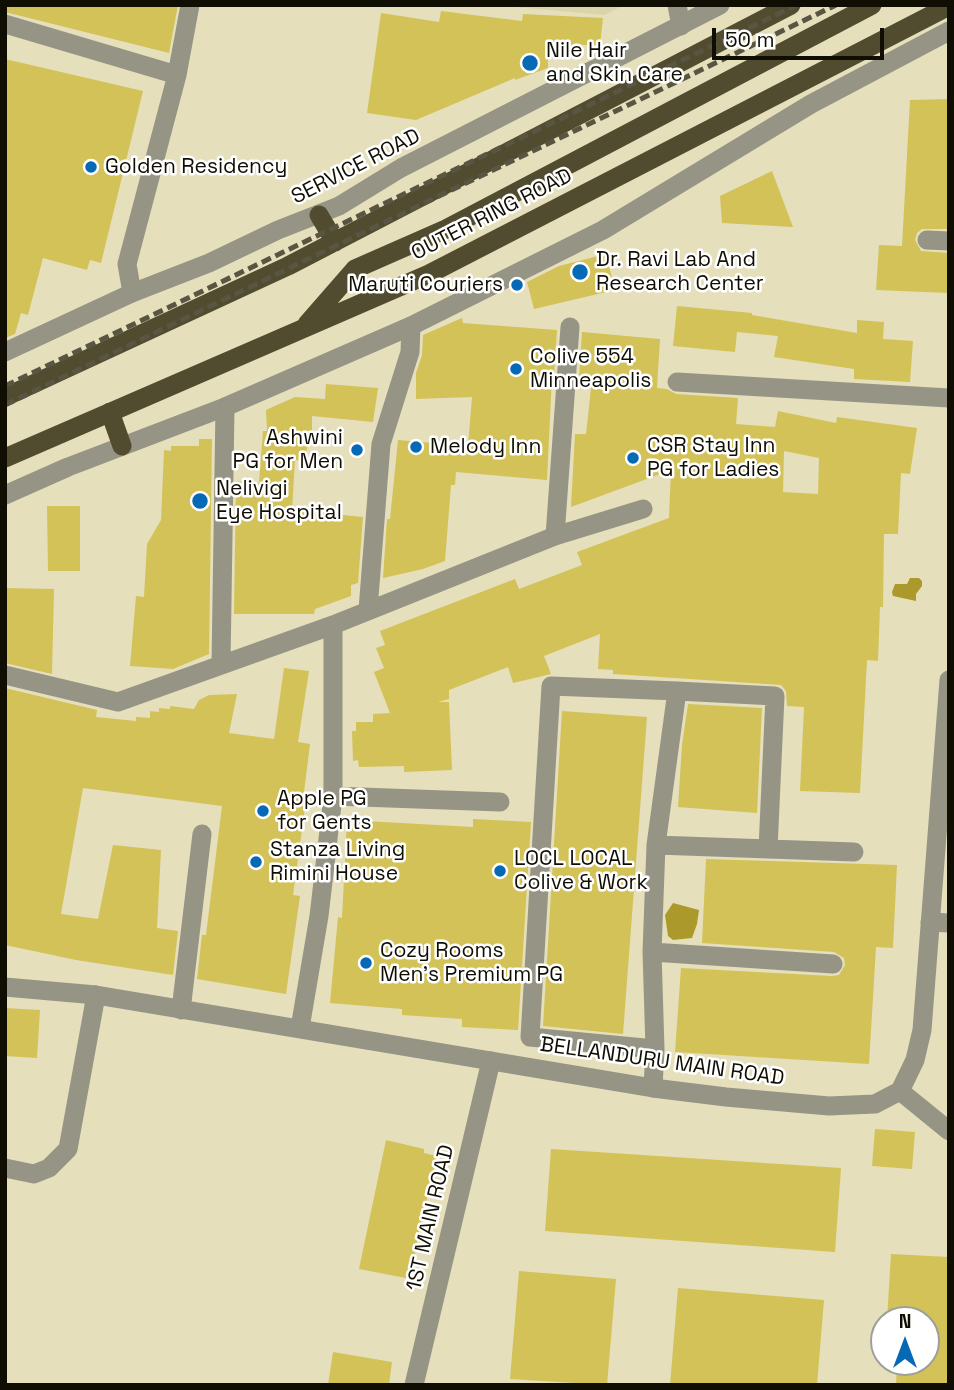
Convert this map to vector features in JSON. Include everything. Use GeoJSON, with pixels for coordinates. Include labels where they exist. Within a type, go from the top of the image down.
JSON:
{"type":"FeatureCollection","features":[{"type":"Feature","properties":{"kind":"highway"},"geometry":{"type":"LineString","coordinates":[[5,397],[228,295],[335,242],[791,5]]}},
{"type":"Feature","properties":{"kind":"highway"},"geometry":{"type":"LineString","coordinates":[[302,330],[355,270],[446,229],[872,5]]}},
{"type":"Feature","properties":{"kind":"highway","name":"OUTER RING ROAD"},"geometry":{"type":"LineString","coordinates":[[5,458],[429,274],[949,6]]}},
{"type":"Feature","properties":{"kind":"highway"},"geometry":{"type":"LineString","coordinates":[[318,215],[335,242]]}},
{"type":"Feature","properties":{"kind":"highway"},"geometry":{"type":"LineString","coordinates":[[110,412],[122,446]]}},
{"type":"Feature","properties":{"kind":"street"},"geometry":{"type":"LineString","coordinates":[[132,293],[127,264],[177,75],[190,5]]}},
{"type":"Feature","properties":{"kind":"street"},"geometry":{"type":"LineString","coordinates":[[677,5],[681,26]]}},
{"type":"Feature","properties":{"kind":"street","name":"SERVICE ROAD"},"geometry":{"type":"LineString","coordinates":[[5,352],[132,293],[209,263],[278,230],[339,206],[401,169],[720,5]]}},
{"type":"Feature","properties":{"kind":"street"},"geometry":{"type":"LineString","coordinates":[[5,24],[177,75]]}},
{"type":"Feature","properties":{"kind":"street"},"geometry":{"type":"LineString","coordinates":[[5,495],[225,407],[411,326],[603,230],[811,104],[949,31]]}},
{"type":"Feature","properties":{"kind":"street"},"geometry":{"type":"LineString","coordinates":[[927,240],[949,242]]}},
{"type":"Feature","properties":{"kind":"street"},"geometry":{"type":"LineString","coordinates":[[368,610],[382,444],[410,352],[411,326]]}},
{"type":"Feature","properties":{"kind":"street"},"geometry":{"type":"LineString","coordinates":[[555,536],[570,327]]}},
{"type":"Feature","properties":{"kind":"street"},"geometry":{"type":"LineString","coordinates":[[677,382],[949,398]]}},
{"type":"Feature","properties":{"kind":"street"},"geometry":{"type":"LineString","coordinates":[[220,664],[225,407]]}},
{"type":"Feature","properties":{"kind":"street"},"geometry":{"type":"LineString","coordinates":[[5,675],[118,702],[333,625],[555,536],[643,509]]}},
{"type":"Feature","properties":{"kind":"street"},"geometry":{"type":"LineString","coordinates":[[300,1028],[319,916],[333,796],[333,625]]}},
{"type":"Feature","properties":{"kind":"street"},"geometry":{"type":"LineString","coordinates":[[949,680],[940,922],[915,1060],[900,1091],[949,1131]]}},
{"type":"Feature","properties":{"kind":"street"},"geometry":{"type":"LineString","coordinates":[[655,1049],[530,1037],[551,686],[775,696],[768,849]]}},
{"type":"Feature","properties":{"kind":"street"},"geometry":{"type":"LineString","coordinates":[[653,1088],[655,1049],[652,952],[656,845],[677,691]]}},
{"type":"Feature","properties":{"kind":"street"},"geometry":{"type":"LineString","coordinates":[[333,796],[500,802]]}},
{"type":"Feature","properties":{"kind":"street"},"geometry":{"type":"LineString","coordinates":[[181,1010],[202,834]]}},
{"type":"Feature","properties":{"kind":"street"},"geometry":{"type":"LineString","coordinates":[[656,845],[855,852]]}},
{"type":"Feature","properties":{"kind":"street"},"geometry":{"type":"LineString","coordinates":[[652,952],[833,964]]}},
{"type":"Feature","properties":{"kind":"street","name":"BELLANDURU MAIN ROAD"},"geometry":{"type":"LineString","coordinates":[[5,986],[96,995],[653,1088],[726,1097],[829,1105],[875,1104],[900,1091]]}},
{"type":"Feature","properties":{"kind":"street"},"geometry":{"type":"LineString","coordinates":[[5,1168],[34,1174],[49,1168],[68,1149],[96,995]]}},
{"type":"Feature","properties":{"kind":"street","name":"1ST MAIN ROAD"},"geometry":{"type":"LineString","coordinates":[[414,1385],[491,1061]]}},
{"type":"Feature","properties":{"kind":"shaded area"},"geometry":{"type":"Polygon","coordinates":[[[492,5],[625,5],[604,15],[492,5]]]}},
{"type":"Feature","properties":{"kind":"shaded area"},"geometry":{"type":"Polygon","coordinates":[[[910,578],[919,578],[922,581],[916,601],[893,596],[895,584],[907,584],[910,578]]]}},
{"type":"Feature","properties":{"kind":"shaded area"},"geometry":{"type":"Polygon","coordinates":[[[673,903],[699,910],[692,938],[673,940],[668,936],[665,915],[673,903]]]}},
{"type":"Feature","properties":{"kind":"building"},"geometry":{"type":"Polygon","coordinates":[[[5,5],[178,5],[169,53],[5,12],[5,5]]]}},
{"type":"Feature","properties":{"kind":"building"},"geometry":{"type":"Polygon","coordinates":[[[441,11],[522,21],[523,14],[603,18],[600,45],[582,45],[581,52],[565,51],[565,58],[548,58],[548,68],[515,78],[416,120],[367,113],[381,13],[439,22],[441,11]]]}},
{"type":"Feature","properties":{"kind":"building","name":"Golden Residency"},"geometry":{"type":"Polygon","coordinates":[[[5,59],[143,91],[101,263],[90,260],[87,270],[43,258],[28,315],[21,313],[15,334],[5,338],[5,59]]]}},
{"type":"Feature","properties":{"kind":"building"},"geometry":{"type":"Polygon","coordinates":[[[949,99],[949,229],[922,229],[915,240],[921,251],[949,253],[949,293],[876,290],[879,245],[902,246],[910,100],[949,99]]]}},
{"type":"Feature","properties":{"kind":"building"},"geometry":{"type":"Polygon","coordinates":[[[772,171],[793,227],[722,223],[720,196],[772,171]]]}},
{"type":"Feature","properties":{"kind":"building"},"geometry":{"type":"Polygon","coordinates":[[[606,254],[615,290],[534,309],[527,282],[559,266],[606,254]]]}},
{"type":"Feature","properties":{"kind":"building"},"geometry":{"type":"Polygon","coordinates":[[[677,306],[752,313],[857,333],[857,320],[884,322],[883,339],[913,341],[910,382],[854,379],[854,369],[774,357],[778,336],[737,332],[735,352],[673,346],[677,306]]]}},
{"type":"Feature","properties":{"kind":"building"},"geometry":{"type":"Polygon","coordinates":[[[462,318],[463,323],[557,330],[547,480],[456,472],[455,485],[451,485],[445,561],[383,578],[387,519],[390,519],[398,440],[468,446],[472,397],[416,399],[416,373],[422,355],[423,335],[462,318]]]}},
{"type":"Feature","properties":{"kind":"building"},"geometry":{"type":"Polygon","coordinates":[[[582,332],[660,339],[657,388],[676,394],[738,398],[736,424],[775,427],[778,411],[836,423],[837,417],[917,428],[910,474],[901,473],[898,534],[884,534],[883,607],[880,607],[878,661],[867,660],[860,793],[800,791],[804,707],[787,706],[786,691],[781,685],[613,674],[613,670],[598,669],[600,634],[544,656],[551,674],[513,683],[508,667],[449,690],[449,699],[438,702],[449,702],[452,770],[404,772],[404,766],[359,767],[358,760],[353,761],[352,731],[356,731],[356,722],[373,722],[373,714],[390,713],[374,672],[384,668],[376,648],[385,645],[380,631],[515,579],[519,589],[582,565],[577,552],[669,518],[671,470],[571,507],[575,434],[586,434],[592,379],[579,378],[582,332]],[[784,451],[783,492],[818,494],[819,458],[784,451]]]}},
{"type":"Feature","properties":{"kind":"building"},"geometry":{"type":"Polygon","coordinates":[[[326,384],[378,388],[373,422],[312,416],[312,435],[308,435],[306,461],[295,460],[292,510],[363,517],[358,583],[351,585],[351,596],[315,609],[314,614],[234,614],[236,481],[259,483],[263,431],[267,431],[266,410],[295,397],[325,399],[326,384]]]}},
{"type":"Feature","properties":{"kind":"building"},"geometry":{"type":"Polygon","coordinates":[[[199,439],[212,439],[209,654],[173,669],[130,666],[136,596],[144,597],[147,544],[161,520],[164,450],[171,451],[171,446],[199,446],[199,439]]]}},
{"type":"Feature","properties":{"kind":"building"},"geometry":{"type":"Polygon","coordinates":[[[47,506],[80,506],[80,571],[48,571],[47,506]]]}},
{"type":"Feature","properties":{"kind":"building"},"geometry":{"type":"Polygon","coordinates":[[[5,588],[54,589],[52,674],[5,663],[5,588]]]}},
{"type":"Feature","properties":{"kind":"building"},"geometry":{"type":"Polygon","coordinates":[[[284,668],[309,671],[298,742],[310,744],[304,792],[307,793],[293,895],[300,896],[286,994],[197,979],[202,935],[206,935],[222,806],[83,788],[61,914],[98,919],[113,845],[161,850],[157,928],[178,931],[173,975],[76,960],[5,945],[5,688],[97,710],[96,717],[136,721],[136,717],[150,718],[150,711],[159,712],[159,708],[170,709],[170,706],[194,709],[199,700],[209,695],[237,694],[229,733],[274,739],[284,668]]]}},
{"type":"Feature","properties":{"kind":"building"},"geometry":{"type":"Polygon","coordinates":[[[688,704],[762,708],[757,813],[678,807],[688,704]]]}},
{"type":"Feature","properties":{"kind":"building"},"geometry":{"type":"Polygon","coordinates":[[[562,711],[647,717],[623,1034],[543,1026],[562,711]]]}},
{"type":"Feature","properties":{"kind":"building"},"geometry":{"type":"Polygon","coordinates":[[[473,819],[531,822],[518,1030],[462,1027],[462,1019],[402,1015],[402,1009],[330,1003],[338,917],[342,918],[347,820],[473,827],[473,819]]]}},
{"type":"Feature","properties":{"kind":"building"},"geometry":{"type":"Polygon","coordinates":[[[706,859],[897,865],[893,948],[876,947],[869,1064],[675,1052],[681,968],[832,976],[839,975],[845,965],[844,958],[834,952],[702,943],[706,859]]]}},
{"type":"Feature","properties":{"kind":"building"},"geometry":{"type":"Polygon","coordinates":[[[5,1008],[40,1010],[37,1058],[5,1056],[5,1008]]]}},
{"type":"Feature","properties":{"kind":"building"},"geometry":{"type":"Polygon","coordinates":[[[875,1129],[915,1132],[912,1169],[872,1166],[875,1129]]]}},
{"type":"Feature","properties":{"kind":"building"},"geometry":{"type":"Polygon","coordinates":[[[386,1140],[424,1149],[424,1153],[437,1156],[411,1279],[359,1269],[386,1140]]]}},
{"type":"Feature","properties":{"kind":"building"},"geometry":{"type":"Polygon","coordinates":[[[551,1149],[841,1168],[835,1252],[545,1231],[551,1149]]]}},
{"type":"Feature","properties":{"kind":"building"},"geometry":{"type":"Polygon","coordinates":[[[891,1254],[949,1257],[949,1385],[896,1385],[896,1376],[940,1376],[940,1306],[888,1306],[891,1254]]]}},
{"type":"Feature","properties":{"kind":"building"},"geometry":{"type":"Polygon","coordinates":[[[519,1271],[616,1279],[607,1385],[510,1379],[519,1271]]]}},
{"type":"Feature","properties":{"kind":"building"},"geometry":{"type":"Polygon","coordinates":[[[678,1288],[824,1300],[817,1385],[670,1385],[678,1288]]]}},
{"type":"Feature","properties":{"kind":"building"},"geometry":{"type":"Polygon","coordinates":[[[333,1352],[392,1362],[389,1385],[328,1385],[333,1352]]]}},
{"type":"Feature","properties":{"kind":"railway"},"geometry":{"type":"LineString","coordinates":[[5,386],[797,5]]}},
{"type":"Feature","properties":{"kind":"railway"},"geometry":{"type":"LineString","coordinates":[[5,405],[836,5]]}},
{"type":"Feature","properties":{"kind":"place","name":"Nile Hair and Skin Care"},"geometry":{"type":"Point","coordinates":[530,63]}},
{"type":"Feature","properties":{"kind":"place","name":"Golden Residency"},"geometry":{"type":"Point","coordinates":[91,167]}},
{"type":"Feature","properties":{"kind":"place","name":"Dr. Ravi Lab And Research Center"},"geometry":{"type":"Point","coordinates":[580,272]}},
{"type":"Feature","properties":{"kind":"place","name":"Maruti Couriers"},"geometry":{"type":"Point","coordinates":[517,285]}},
{"type":"Feature","properties":{"kind":"place","name":"Colive 554 Minneapolis"},"geometry":{"type":"Point","coordinates":[516,369]}},
{"type":"Feature","properties":{"kind":"place","name":"Melody Inn"},"geometry":{"type":"Point","coordinates":[416,447]}},
{"type":"Feature","properties":{"kind":"place","name":"Ashwini PG for Men"},"geometry":{"type":"Point","coordinates":[357,450]}},
{"type":"Feature","properties":{"kind":"place","name":"CSR Stay Inn PG for Ladies"},"geometry":{"type":"Point","coordinates":[633,458]}},
{"type":"Feature","properties":{"kind":"place","name":"Nelivigi Eye Hospital"},"geometry":{"type":"Point","coordinates":[200,501]}},
{"type":"Feature","properties":{"kind":"place","name":"Apple PG for Gents"},"geometry":{"type":"Point","coordinates":[263,811]}},
{"type":"Feature","properties":{"kind":"place","name":"Stanza Living Rimini House"},"geometry":{"type":"Point","coordinates":[256,862]}},
{"type":"Feature","properties":{"kind":"place","name":"LOCL LOCAL Colive & Work"},"geometry":{"type":"Point","coordinates":[500,871]}},
{"type":"Feature","properties":{"kind":"place","name":"Cozy Rooms Men's Premium PG"},"geometry":{"type":"Point","coordinates":[366,963]}}]}
